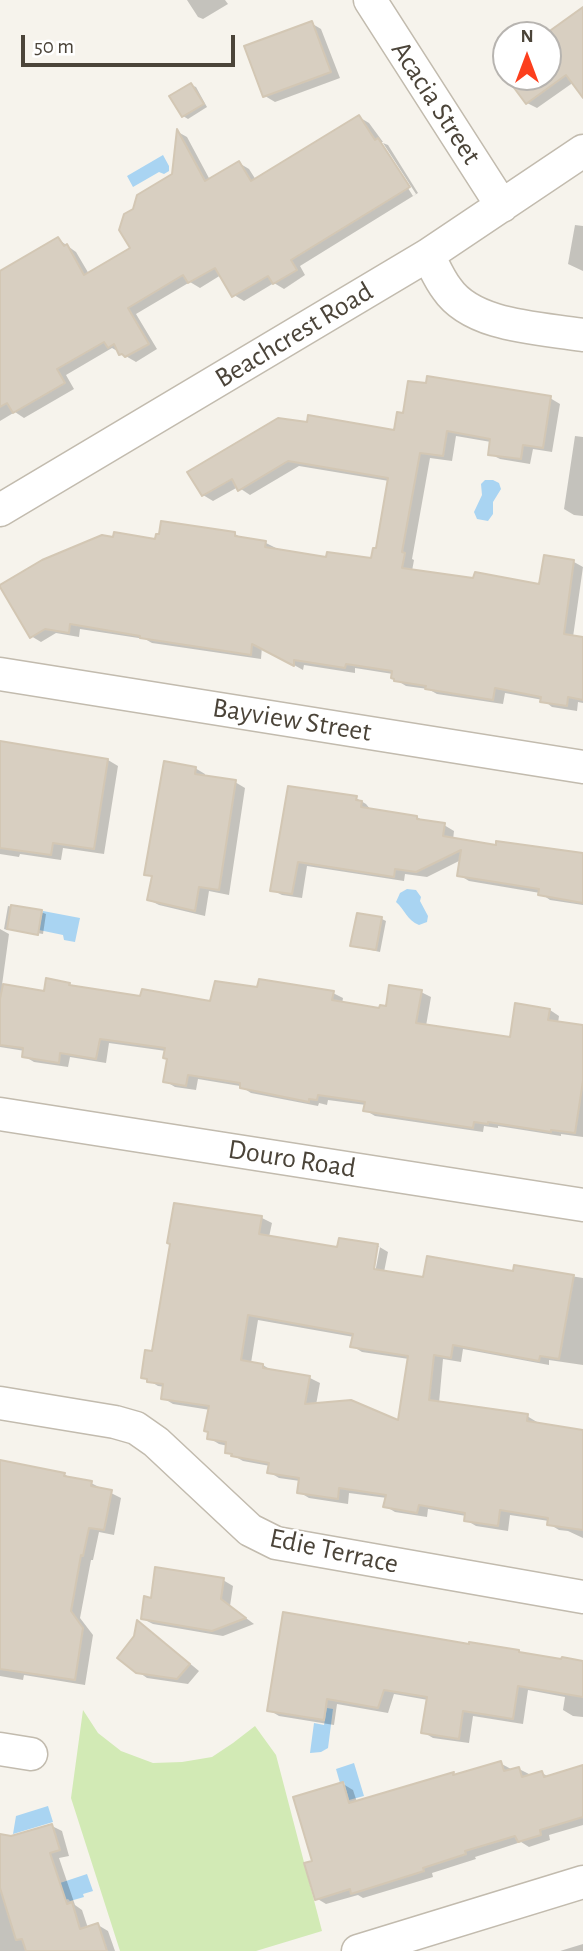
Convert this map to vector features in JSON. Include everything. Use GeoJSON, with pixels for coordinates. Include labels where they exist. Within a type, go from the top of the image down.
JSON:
{"type":"FeatureCollection","features":[{"type":"Feature","properties":{"kind":"street","name":"Acacia Street"},"geometry":{"type":"LineString","coordinates":[[370,0],[502,206]]}},
{"type":"Feature","properties":{"kind":"street","name":"Beachcrest Road"},"geometry":{"type":"LineString","coordinates":[[0,510],[428,255],[583,151]]}},
{"type":"Feature","properties":{"kind":"street"},"geometry":{"type":"LineString","coordinates":[[428,255],[447,290],[468,310],[499,321],[583,335]]}},
{"type":"Feature","properties":{"kind":"street","name":"Bayview Street"},"geometry":{"type":"LineString","coordinates":[[0,674],[583,767]]}},
{"type":"Feature","properties":{"kind":"street","name":"Douro Road"},"geometry":{"type":"LineString","coordinates":[[0,1114],[583,1205]]}},
{"type":"Feature","properties":{"kind":"street","name":"Edie Terrace"},"geometry":{"type":"LineString","coordinates":[[0,1402],[115,1422],[135,1429],[156,1442],[250,1531],[276,1543],[583,1597]]}},
{"type":"Feature","properties":{"kind":"street"},"geometry":{"type":"LineString","coordinates":[[0,1749],[31,1754]]}},
{"type":"Feature","properties":{"kind":"street"},"geometry":{"type":"LineString","coordinates":[[358,1951],[583,1882]]}},
{"type":"Feature","properties":{"kind":"green space"},"geometry":{"type":"Polygon","coordinates":[[[83,1710],[98,1733],[121,1751],[153,1763],[212,1757],[255,1726],[276,1755],[322,1931],[256,1951],[120,1951],[71,1798],[83,1710]]]}},
{"type":"Feature","properties":{"kind":"water"},"geometry":{"type":"Polygon","coordinates":[[[163,155],[169,171],[164,174],[159,172],[133,187],[127,176],[163,155]]]}},
{"type":"Feature","properties":{"kind":"water"},"geometry":{"type":"Polygon","coordinates":[[[485,480],[499,483],[501,489],[493,502],[493,514],[488,521],[477,519],[474,512],[482,495],[481,484],[485,480]]]}},
{"type":"Feature","properties":{"kind":"water"},"geometry":{"type":"Polygon","coordinates":[[[407,889],[416,890],[421,897],[420,901],[428,916],[427,922],[419,925],[415,923],[396,902],[400,893],[407,889]]]}},
{"type":"Feature","properties":{"kind":"water"},"geometry":{"type":"Polygon","coordinates":[[[43,911],[80,918],[75,942],[64,940],[63,935],[39,930],[43,911]]]}},
{"type":"Feature","properties":{"kind":"water"},"geometry":{"type":"Polygon","coordinates":[[[327,1708],[333,1709],[328,1748],[310,1753],[314,1723],[324,1725],[327,1708]]]}},
{"type":"Feature","properties":{"kind":"water"},"geometry":{"type":"Polygon","coordinates":[[[354,1763],[364,1796],[349,1800],[344,1782],[340,1783],[336,1769],[354,1763]]]}},
{"type":"Feature","properties":{"kind":"water"},"geometry":{"type":"Polygon","coordinates":[[[48,1806],[53,1822],[13,1834],[16,1816],[48,1806]]]}},
{"type":"Feature","properties":{"kind":"water"},"geometry":{"type":"Polygon","coordinates":[[[87,1874],[93,1891],[83,1894],[84,1897],[59,1902],[54,1885],[87,1874]]]}},
{"type":"Feature","properties":{"kind":"building"},"geometry":{"type":"Polygon","coordinates":[[[583,7],[583,98],[566,75],[562,78],[562,22],[583,7]]]}},
{"type":"Feature","properties":{"kind":"building"},"geometry":{"type":"Polygon","coordinates":[[[312,21],[331,72],[263,97],[244,46],[312,21]]]}},
{"type":"Feature","properties":{"kind":"building"},"geometry":{"type":"Polygon","coordinates":[[[191,83],[204,104],[182,117],[169,96],[191,83]]]}},
{"type":"Feature","properties":{"kind":"building"},"geometry":{"type":"Polygon","coordinates":[[[516,91],[544,91],[526,104],[516,91]]]}},
{"type":"Feature","properties":{"kind":"building"},"geometry":{"type":"Polygon","coordinates":[[[359,115],[375,140],[378,138],[410,187],[291,260],[297,270],[273,284],[268,276],[232,297],[215,268],[188,283],[183,275],[128,308],[149,344],[125,357],[119,355],[114,344],[108,348],[104,342],[57,369],[65,383],[13,413],[7,403],[0,407],[0,271],[58,237],[64,246],[67,244],[84,275],[130,248],[119,230],[124,214],[133,209],[137,195],[172,174],[177,129],[205,181],[239,161],[251,181],[359,115]]]}},
{"type":"Feature","properties":{"kind":"building"},"geometry":{"type":"Polygon","coordinates":[[[427,376],[551,396],[543,448],[523,445],[521,459],[488,455],[490,439],[447,431],[443,456],[420,453],[402,552],[405,553],[402,568],[473,578],[475,572],[539,584],[544,555],[574,560],[564,634],[583,637],[583,700],[568,697],[567,706],[540,702],[541,697],[495,688],[493,700],[425,689],[426,686],[394,681],[391,678],[392,671],[346,664],[345,668],[294,660],[294,666],[252,644],[251,655],[70,624],[69,633],[45,629],[30,638],[0,587],[42,560],[102,535],[113,537],[114,532],[155,539],[156,534],[159,534],[161,521],[235,532],[235,536],[266,541],[265,547],[326,557],[327,552],[371,558],[373,548],[376,548],[388,478],[288,461],[238,491],[232,479],[202,496],[187,472],[278,418],[307,422],[308,415],[394,430],[397,412],[403,413],[408,381],[426,383],[427,376]]]}},
{"type":"Feature","properties":{"kind":"building"},"geometry":{"type":"Polygon","coordinates":[[[0,741],[108,759],[94,849],[53,843],[51,855],[0,848],[0,741]]]}},
{"type":"Feature","properties":{"kind":"building"},"geometry":{"type":"Polygon","coordinates":[[[164,761],[196,767],[195,774],[236,780],[219,890],[199,887],[195,911],[147,900],[152,876],[144,875],[164,761]]]}},
{"type":"Feature","properties":{"kind":"building"},"geometry":{"type":"Polygon","coordinates":[[[288,786],[357,796],[356,800],[362,801],[361,807],[445,823],[443,836],[496,845],[496,841],[583,853],[583,903],[538,895],[539,889],[457,876],[461,850],[416,872],[395,869],[394,877],[298,862],[292,894],[270,891],[288,786]]]}},
{"type":"Feature","properties":{"kind":"building"},"geometry":{"type":"Polygon","coordinates":[[[11,905],[42,910],[38,935],[7,929],[11,905]]]}},
{"type":"Feature","properties":{"kind":"building"},"geometry":{"type":"Polygon","coordinates":[[[357,913],[382,917],[376,950],[350,946],[357,913]]]}},
{"type":"Feature","properties":{"kind":"building"},"geometry":{"type":"Polygon","coordinates":[[[46,978],[70,983],[69,985],[140,996],[142,989],[210,1001],[215,981],[257,987],[259,979],[334,991],[332,1000],[379,1008],[380,1005],[386,1006],[389,985],[422,990],[416,1023],[510,1037],[515,1003],[550,1009],[548,1020],[583,1025],[583,1081],[575,1133],[488,1122],[474,1122],[473,1128],[363,1111],[365,1102],[318,1095],[317,1100],[309,1099],[309,1102],[240,1088],[240,1083],[188,1075],[186,1086],[163,1082],[167,1059],[163,1058],[165,1048],[100,1039],[96,1059],[60,1053],[59,1063],[22,1057],[23,1048],[0,1045],[0,999],[3,984],[44,991],[46,978]]]}},
{"type":"Feature","properties":{"kind":"building"},"geometry":{"type":"Polygon","coordinates":[[[174,1203],[262,1216],[259,1234],[337,1247],[339,1238],[378,1244],[374,1269],[423,1277],[427,1256],[513,1271],[514,1265],[574,1275],[559,1359],[540,1356],[539,1361],[453,1345],[451,1358],[434,1355],[429,1400],[528,1414],[527,1421],[583,1430],[583,1530],[547,1525],[548,1518],[500,1510],[498,1526],[464,1521],[465,1513],[419,1505],[417,1513],[383,1507],[386,1495],[339,1488],[338,1499],[297,1493],[299,1478],[267,1473],[269,1463],[225,1453],[226,1442],[207,1439],[208,1432],[204,1431],[209,1406],[161,1399],[163,1384],[147,1382],[147,1379],[141,1378],[145,1350],[152,1351],[170,1244],[167,1243],[174,1203]],[[248,1315],[241,1360],[263,1364],[263,1368],[310,1376],[305,1404],[351,1400],[398,1420],[408,1356],[350,1347],[353,1334],[248,1315]]]}},
{"type":"Feature","properties":{"kind":"building"},"geometry":{"type":"Polygon","coordinates":[[[0,1460],[65,1473],[64,1476],[92,1481],[91,1486],[112,1490],[104,1530],[89,1528],[83,1556],[81,1555],[71,1611],[83,1628],[75,1680],[0,1669],[0,1460]]]}},
{"type":"Feature","properties":{"kind":"building"},"geometry":{"type":"Polygon","coordinates":[[[155,1567],[224,1578],[221,1599],[246,1618],[212,1631],[141,1619],[144,1596],[151,1598],[155,1567]]]}},
{"type":"Feature","properties":{"kind":"building"},"geometry":{"type":"Polygon","coordinates":[[[283,1612],[583,1661],[583,1697],[518,1686],[513,1719],[463,1711],[459,1739],[421,1733],[427,1697],[384,1690],[378,1708],[327,1699],[324,1720],[267,1711],[283,1612]]]}},
{"type":"Feature","properties":{"kind":"building"},"geometry":{"type":"Polygon","coordinates":[[[137,1620],[190,1664],[177,1679],[136,1673],[117,1658],[134,1636],[137,1620]]]}},
{"type":"Feature","properties":{"kind":"building"},"geometry":{"type":"Polygon","coordinates":[[[501,1761],[504,1771],[519,1767],[522,1777],[542,1771],[544,1777],[583,1765],[583,1817],[540,1830],[541,1835],[518,1842],[515,1836],[465,1851],[466,1854],[423,1868],[424,1871],[351,1894],[350,1889],[315,1900],[304,1863],[312,1861],[293,1797],[343,1782],[349,1803],[501,1761]]]}},
{"type":"Feature","properties":{"kind":"building"},"geometry":{"type":"Polygon","coordinates":[[[52,1824],[60,1850],[50,1853],[67,1904],[72,1902],[80,1929],[98,1923],[107,1951],[26,1951],[22,1939],[16,1940],[0,1888],[0,1834],[11,1836],[52,1824]]]}}]}
